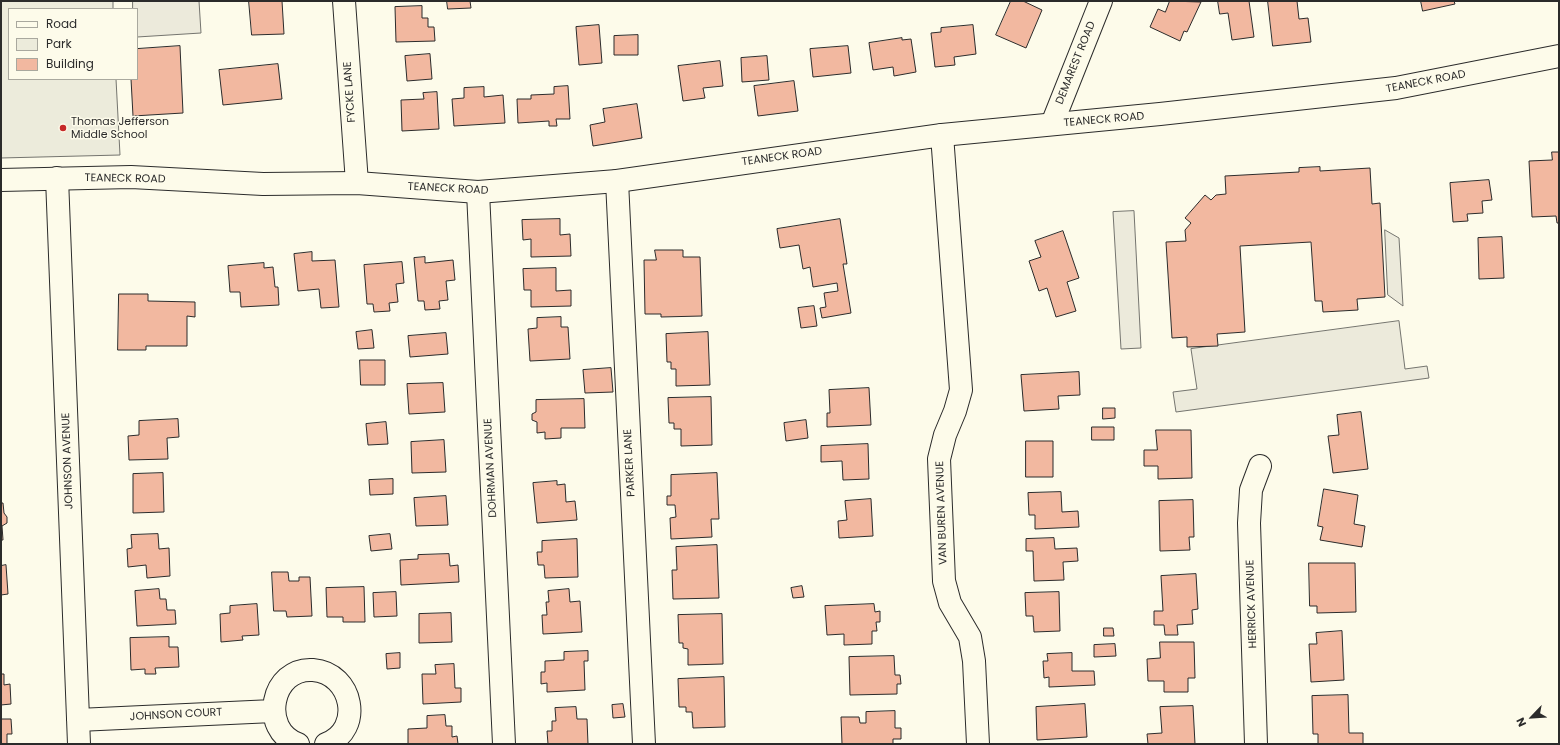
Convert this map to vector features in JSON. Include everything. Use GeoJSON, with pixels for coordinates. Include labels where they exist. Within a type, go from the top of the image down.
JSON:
{"type":"FeatureCollection","features":[{"type":"Feature","properties":{"kind":"street","name":"FYCKE LANE"},"geometry":{"type":"LineString","coordinates":[[344,1],[357,182]]}},
{"type":"Feature","properties":{"kind":"street","name":"DEMAREST ROAD"},"geometry":{"type":"LineString","coordinates":[[1052,124],[1101,1]]}},
{"type":"Feature","properties":{"kind":"street","name":"TEANECK ROAD"},"geometry":{"type":"LineString","coordinates":[[1,180],[131,177],[262,184],[357,182],[478,192],[616,181],[942,135],[1396,88],[1559,56]]}},
{"type":"Feature","properties":{"kind":"street","name":"VAN BUREN AVENUE"},"geometry":{"type":"LineString","coordinates":[[942,135],[961,390],[956,411],[945,435],[939,459],[944,580],[950,603],[970,637],[974,661],[978,744]]}},
{"type":"Feature","properties":{"kind":"street","name":"JOHNSON AVENUE"},"geometry":{"type":"LineString","coordinates":[[57,178],[79,744]]}},
{"type":"Feature","properties":{"kind":"street","name":"PARKER LANE"},"geometry":{"type":"LineString","coordinates":[[616,181],[644,744]]}},
{"type":"Feature","properties":{"kind":"street","name":"DOHRMAN AVENUE"},"geometry":{"type":"LineString","coordinates":[[478,192],[504,744]]}},
{"type":"Feature","properties":{"kind":"street","name":"HERRICK AVENUE"},"geometry":{"type":"LineString","coordinates":[[1256,744],[1249,523],[1251,490],[1260,466]]}},
{"type":"Feature","properties":{"kind":"street"},"geometry":{"type":"LineString","coordinates":[[298,744],[283,734],[276,723],[273,711],[274,698],[280,687],[294,675],[312,670],[324,672],[335,678],[344,687],[349,699],[350,711],[347,724],[340,734],[326,744]]}},
{"type":"Feature","properties":{"kind":"street","name":"JOHNSON COURT"},"geometry":{"type":"LineString","coordinates":[[78,720],[273,711]]}},
{"type":"Feature","properties":{"kind":"green space","name":"Thomas Jefferson Middle School"},"geometry":{"type":"Polygon","coordinates":[[[1,1],[113,1],[113,8],[8,8],[8,80],[116,80],[120,155],[1,158],[1,1]]]}},
{"type":"Feature","properties":{"kind":"shaded area"},"geometry":{"type":"Polygon","coordinates":[[[133,1],[199,1],[201,33],[138,37],[138,8],[133,8],[133,1]]]}},
{"type":"Feature","properties":{"kind":"shaded area"},"geometry":{"type":"Polygon","coordinates":[[[1134,211],[1141,348],[1121,349],[1113,212],[1134,211]]]}},
{"type":"Feature","properties":{"kind":"shaded area"},"geometry":{"type":"Polygon","coordinates":[[[1385,230],[1399,238],[1403,306],[1388,295],[1385,230]]]}},
{"type":"Feature","properties":{"kind":"shaded area"},"geometry":{"type":"Polygon","coordinates":[[[1399,321],[1405,369],[1427,366],[1429,378],[1176,412],[1173,392],[1197,389],[1191,349],[1399,321]]]}},
{"type":"Feature","properties":{"kind":"building"},"geometry":{"type":"Polygon","coordinates":[[[249,1],[282,1],[284,34],[252,35],[249,1]]]}},
{"type":"Feature","properties":{"kind":"building"},"geometry":{"type":"Polygon","coordinates":[[[447,1],[470,1],[471,8],[448,9],[447,1]]]}},
{"type":"Feature","properties":{"kind":"building"},"geometry":{"type":"Polygon","coordinates":[[[1011,1],[1023,1],[1042,10],[1026,48],[996,35],[1011,1]]]}},
{"type":"Feature","properties":{"kind":"building"},"geometry":{"type":"Polygon","coordinates":[[[1170,1],[1201,2],[1187,32],[1184,31],[1180,41],[1150,27],[1158,9],[1165,12],[1170,1]]]}},
{"type":"Feature","properties":{"kind":"building"},"geometry":{"type":"Polygon","coordinates":[[[1218,1],[1249,1],[1254,37],[1232,40],[1228,13],[1220,14],[1218,1]]]}},
{"type":"Feature","properties":{"kind":"building"},"geometry":{"type":"Polygon","coordinates":[[[1268,1],[1297,1],[1299,19],[1308,18],[1311,42],[1273,46],[1268,1]]]}},
{"type":"Feature","properties":{"kind":"building"},"geometry":{"type":"Polygon","coordinates":[[[1421,1],[1454,1],[1455,4],[1423,11],[1421,1]]]}},
{"type":"Feature","properties":{"kind":"building"},"geometry":{"type":"Polygon","coordinates":[[[422,6],[422,18],[428,18],[428,27],[434,27],[435,41],[396,42],[395,7],[422,6]]]}},
{"type":"Feature","properties":{"kind":"building"},"geometry":{"type":"Polygon","coordinates":[[[599,25],[602,63],[579,65],[576,27],[599,25]]]}},
{"type":"Feature","properties":{"kind":"building"},"geometry":{"type":"Polygon","coordinates":[[[973,25],[976,54],[954,57],[955,65],[935,67],[931,33],[941,32],[941,28],[973,25]]]}},
{"type":"Feature","properties":{"kind":"building"},"geometry":{"type":"Polygon","coordinates":[[[638,35],[638,55],[614,55],[614,36],[638,35]]]}},
{"type":"Feature","properties":{"kind":"building"},"geometry":{"type":"Polygon","coordinates":[[[902,38],[902,40],[911,39],[916,72],[894,76],[893,67],[873,70],[869,43],[902,38]]]}},
{"type":"Feature","properties":{"kind":"building"},"geometry":{"type":"Polygon","coordinates":[[[180,46],[183,113],[133,116],[131,80],[138,80],[138,49],[180,46]]]}},
{"type":"Feature","properties":{"kind":"building"},"geometry":{"type":"Polygon","coordinates":[[[848,46],[851,73],[813,77],[810,49],[848,46]]]}},
{"type":"Feature","properties":{"kind":"building"},"geometry":{"type":"Polygon","coordinates":[[[430,54],[432,79],[407,81],[405,56],[430,54]]]}},
{"type":"Feature","properties":{"kind":"building"},"geometry":{"type":"Polygon","coordinates":[[[767,56],[769,80],[742,82],[741,58],[767,56]]]}},
{"type":"Feature","properties":{"kind":"building"},"geometry":{"type":"Polygon","coordinates":[[[720,61],[723,86],[703,88],[705,98],[683,101],[678,66],[720,61]]]}},
{"type":"Feature","properties":{"kind":"building"},"geometry":{"type":"Polygon","coordinates":[[[278,64],[282,99],[223,105],[219,70],[278,64]]]}},
{"type":"Feature","properties":{"kind":"building"},"geometry":{"type":"Polygon","coordinates":[[[794,81],[798,111],[758,116],[754,86],[794,81]]]}},
{"type":"Feature","properties":{"kind":"building"},"geometry":{"type":"Polygon","coordinates":[[[568,86],[570,119],[556,119],[557,126],[549,126],[549,121],[518,123],[517,99],[531,99],[531,95],[554,94],[554,87],[568,86]]]}},
{"type":"Feature","properties":{"kind":"building"},"geometry":{"type":"Polygon","coordinates":[[[484,87],[484,97],[503,95],[505,123],[454,126],[452,99],[464,98],[464,88],[484,87]]]}},
{"type":"Feature","properties":{"kind":"building"},"geometry":{"type":"Polygon","coordinates":[[[437,92],[439,129],[402,131],[401,100],[424,99],[423,93],[437,92]]]}},
{"type":"Feature","properties":{"kind":"building"},"geometry":{"type":"Polygon","coordinates":[[[637,104],[642,138],[593,146],[590,125],[605,122],[603,109],[637,104]]]}},
{"type":"Feature","properties":{"kind":"building"},"geometry":{"type":"Polygon","coordinates":[[[1552,152],[1559,152],[1559,223],[1557,223],[1556,216],[1532,217],[1529,161],[1552,160],[1552,152]]]}},
{"type":"Feature","properties":{"kind":"building"},"geometry":{"type":"Polygon","coordinates":[[[1320,167],[1320,171],[1370,168],[1372,204],[1380,203],[1385,297],[1357,299],[1358,310],[1323,312],[1322,301],[1315,301],[1311,242],[1240,246],[1245,332],[1217,334],[1218,346],[1187,347],[1187,337],[1172,338],[1166,242],[1186,241],[1185,230],[1191,223],[1185,218],[1205,195],[1211,200],[1216,195],[1226,194],[1225,176],[1299,172],[1299,168],[1320,167]]]}},
{"type":"Feature","properties":{"kind":"building"},"geometry":{"type":"Polygon","coordinates":[[[1489,180],[1492,200],[1482,201],[1483,213],[1467,214],[1468,221],[1453,222],[1450,183],[1489,180]]]}},
{"type":"Feature","properties":{"kind":"building"},"geometry":{"type":"Polygon","coordinates":[[[560,219],[560,235],[570,234],[571,256],[531,257],[531,239],[523,240],[522,220],[560,219]]]}},
{"type":"Feature","properties":{"kind":"building"},"geometry":{"type":"Polygon","coordinates":[[[840,219],[847,264],[843,264],[851,313],[822,318],[820,308],[826,307],[824,293],[838,291],[837,283],[813,287],[810,267],[803,269],[799,245],[780,248],[777,229],[840,219]]]}},
{"type":"Feature","properties":{"kind":"building"},"geometry":{"type":"Polygon","coordinates":[[[1063,231],[1079,278],[1067,282],[1076,311],[1056,317],[1047,288],[1039,291],[1029,261],[1041,257],[1035,241],[1063,231]]]}},
{"type":"Feature","properties":{"kind":"building"},"geometry":{"type":"Polygon","coordinates":[[[1502,237],[1504,278],[1479,279],[1478,238],[1502,237]]]}},
{"type":"Feature","properties":{"kind":"building"},"geometry":{"type":"Polygon","coordinates":[[[655,250],[683,250],[683,257],[700,257],[702,316],[661,317],[661,314],[645,314],[644,260],[656,260],[655,250]]]}},
{"type":"Feature","properties":{"kind":"building"},"geometry":{"type":"Polygon","coordinates":[[[312,252],[312,261],[335,260],[339,307],[321,308],[319,289],[298,291],[294,254],[312,252]]]}},
{"type":"Feature","properties":{"kind":"building"},"geometry":{"type":"Polygon","coordinates":[[[425,257],[425,263],[453,260],[455,280],[446,281],[448,300],[439,301],[440,309],[425,310],[424,301],[418,301],[414,258],[425,257]]]}},
{"type":"Feature","properties":{"kind":"building"},"geometry":{"type":"Polygon","coordinates":[[[402,262],[404,283],[396,284],[398,302],[389,303],[390,311],[374,312],[373,304],[367,304],[364,265],[402,262]]]}},
{"type":"Feature","properties":{"kind":"building"},"geometry":{"type":"Polygon","coordinates":[[[264,263],[264,268],[273,267],[275,287],[278,287],[279,305],[241,307],[240,292],[230,292],[228,266],[264,263]]]}},
{"type":"Feature","properties":{"kind":"building"},"geometry":{"type":"Polygon","coordinates":[[[556,268],[556,291],[571,290],[571,306],[531,307],[531,290],[524,290],[523,269],[556,268]]]}},
{"type":"Feature","properties":{"kind":"building"},"geometry":{"type":"Polygon","coordinates":[[[119,294],[148,294],[148,301],[195,302],[195,317],[187,316],[187,346],[146,346],[146,350],[118,350],[119,294]]]}},
{"type":"Feature","properties":{"kind":"building"},"geometry":{"type":"Polygon","coordinates":[[[814,306],[817,326],[801,328],[798,308],[814,306]]]}},
{"type":"Feature","properties":{"kind":"building"},"geometry":{"type":"Polygon","coordinates":[[[561,317],[561,327],[568,327],[570,359],[530,361],[528,329],[537,328],[537,318],[561,317]]]}},
{"type":"Feature","properties":{"kind":"building"},"geometry":{"type":"Polygon","coordinates":[[[372,330],[374,348],[358,349],[356,332],[372,330]]]}},
{"type":"Feature","properties":{"kind":"building"},"geometry":{"type":"Polygon","coordinates":[[[708,332],[710,385],[676,386],[676,369],[671,369],[671,362],[667,362],[666,334],[708,332]]]}},
{"type":"Feature","properties":{"kind":"building"},"geometry":{"type":"Polygon","coordinates":[[[446,333],[448,354],[410,357],[408,336],[446,333]]]}},
{"type":"Feature","properties":{"kind":"building"},"geometry":{"type":"Polygon","coordinates":[[[360,360],[385,360],[385,385],[361,385],[360,360]]]}},
{"type":"Feature","properties":{"kind":"building"},"geometry":{"type":"Polygon","coordinates":[[[611,368],[613,392],[585,393],[583,370],[611,368]]]}},
{"type":"Feature","properties":{"kind":"building"},"geometry":{"type":"Polygon","coordinates":[[[1079,372],[1080,395],[1058,396],[1059,409],[1024,411],[1021,375],[1079,372]]]}},
{"type":"Feature","properties":{"kind":"building"},"geometry":{"type":"Polygon","coordinates":[[[443,383],[445,412],[409,414],[407,384],[443,383]]]}},
{"type":"Feature","properties":{"kind":"building"},"geometry":{"type":"Polygon","coordinates":[[[869,388],[871,425],[827,427],[827,413],[830,413],[829,390],[869,388]]]}},
{"type":"Feature","properties":{"kind":"building"},"geometry":{"type":"Polygon","coordinates":[[[711,397],[712,445],[681,446],[681,429],[674,429],[674,423],[669,423],[668,398],[711,397]]]}},
{"type":"Feature","properties":{"kind":"building"},"geometry":{"type":"Polygon","coordinates":[[[584,399],[585,428],[561,428],[561,438],[545,439],[545,432],[537,433],[537,422],[532,420],[532,414],[536,412],[536,400],[584,399]]]}},
{"type":"Feature","properties":{"kind":"building"},"geometry":{"type":"Polygon","coordinates":[[[1103,408],[1115,408],[1115,418],[1103,419],[1103,408]]]}},
{"type":"Feature","properties":{"kind":"building"},"geometry":{"type":"Polygon","coordinates":[[[1361,412],[1368,469],[1333,473],[1328,436],[1339,435],[1337,415],[1361,412]]]}},
{"type":"Feature","properties":{"kind":"building"},"geometry":{"type":"Polygon","coordinates":[[[178,419],[179,437],[167,438],[168,459],[129,460],[128,436],[139,435],[139,421],[178,419]]]}},
{"type":"Feature","properties":{"kind":"building"},"geometry":{"type":"Polygon","coordinates":[[[806,420],[808,438],[786,441],[784,423],[806,420]]]}},
{"type":"Feature","properties":{"kind":"building"},"geometry":{"type":"Polygon","coordinates":[[[386,422],[388,444],[368,445],[366,424],[386,422]]]}},
{"type":"Feature","properties":{"kind":"building"},"geometry":{"type":"Polygon","coordinates":[[[1092,427],[1114,427],[1114,440],[1092,440],[1092,427]]]}},
{"type":"Feature","properties":{"kind":"building"},"geometry":{"type":"Polygon","coordinates":[[[1156,430],[1191,430],[1192,478],[1158,479],[1158,466],[1144,466],[1144,450],[1157,450],[1156,430]]]}},
{"type":"Feature","properties":{"kind":"building"},"geometry":{"type":"Polygon","coordinates":[[[444,440],[446,472],[412,473],[411,442],[444,440]]]}},
{"type":"Feature","properties":{"kind":"building"},"geometry":{"type":"Polygon","coordinates":[[[1026,441],[1053,441],[1053,477],[1026,477],[1026,441]]]}},
{"type":"Feature","properties":{"kind":"building"},"geometry":{"type":"Polygon","coordinates":[[[868,444],[869,479],[843,480],[842,461],[821,462],[821,446],[868,444]]]}},
{"type":"Feature","properties":{"kind":"building"},"geometry":{"type":"Polygon","coordinates":[[[163,473],[164,512],[133,513],[133,474],[163,473]]]}},
{"type":"Feature","properties":{"kind":"building"},"geometry":{"type":"Polygon","coordinates":[[[717,473],[719,519],[711,519],[712,537],[671,539],[670,518],[676,517],[675,505],[667,505],[667,496],[671,496],[671,475],[717,473]]]}},
{"type":"Feature","properties":{"kind":"building"},"geometry":{"type":"Polygon","coordinates":[[[393,479],[393,494],[370,495],[369,480],[393,479]]]}},
{"type":"Feature","properties":{"kind":"building"},"geometry":{"type":"Polygon","coordinates":[[[557,481],[557,485],[565,484],[566,502],[575,501],[577,520],[537,523],[533,483],[557,481]]]}},
{"type":"Feature","properties":{"kind":"building"},"geometry":{"type":"Polygon","coordinates":[[[1324,489],[1358,495],[1354,524],[1365,526],[1362,547],[1320,540],[1323,527],[1318,526],[1324,489]]]}},
{"type":"Feature","properties":{"kind":"building"},"geometry":{"type":"Polygon","coordinates":[[[1061,492],[1062,512],[1078,511],[1079,527],[1035,529],[1035,515],[1029,515],[1028,493],[1061,492]]]}},
{"type":"Feature","properties":{"kind":"building"},"geometry":{"type":"Polygon","coordinates":[[[446,496],[448,525],[416,526],[414,498],[446,496]]]}},
{"type":"Feature","properties":{"kind":"building"},"geometry":{"type":"Polygon","coordinates":[[[871,499],[873,536],[839,538],[838,521],[847,520],[845,501],[871,499]]]}},
{"type":"Feature","properties":{"kind":"building"},"geometry":{"type":"Polygon","coordinates":[[[1193,500],[1194,537],[1189,537],[1190,550],[1160,551],[1159,501],[1193,500]]]}},
{"type":"Feature","properties":{"kind":"building"},"geometry":{"type":"Polygon","coordinates":[[[1,503],[3,503],[4,513],[7,517],[7,523],[2,526],[3,540],[1,540],[1,503]]]}},
{"type":"Feature","properties":{"kind":"building"},"geometry":{"type":"Polygon","coordinates":[[[158,534],[159,549],[169,548],[170,576],[147,578],[146,565],[128,567],[127,549],[132,548],[131,535],[158,534]]]}},
{"type":"Feature","properties":{"kind":"building"},"geometry":{"type":"Polygon","coordinates":[[[390,534],[392,549],[371,551],[369,536],[390,534]]]}},
{"type":"Feature","properties":{"kind":"building"},"geometry":{"type":"Polygon","coordinates":[[[1054,538],[1055,549],[1077,548],[1078,561],[1063,562],[1064,580],[1034,581],[1033,551],[1026,551],[1026,539],[1054,538]]]}},
{"type":"Feature","properties":{"kind":"building"},"geometry":{"type":"Polygon","coordinates":[[[577,539],[578,577],[545,578],[544,565],[538,565],[537,552],[542,552],[542,541],[577,539]]]}},
{"type":"Feature","properties":{"kind":"building"},"geometry":{"type":"Polygon","coordinates":[[[717,545],[719,598],[673,599],[672,570],[677,570],[676,547],[717,545]]]}},
{"type":"Feature","properties":{"kind":"building"},"geometry":{"type":"Polygon","coordinates":[[[449,554],[450,566],[458,565],[459,582],[401,585],[400,560],[418,559],[418,555],[449,554]]]}},
{"type":"Feature","properties":{"kind":"building"},"geometry":{"type":"Polygon","coordinates":[[[1309,563],[1355,563],[1356,612],[1317,613],[1317,606],[1310,606],[1309,563]]]}},
{"type":"Feature","properties":{"kind":"building"},"geometry":{"type":"Polygon","coordinates":[[[6,565],[8,594],[1,595],[1,566],[6,565]]]}},
{"type":"Feature","properties":{"kind":"building"},"geometry":{"type":"Polygon","coordinates":[[[272,572],[288,572],[289,581],[299,581],[299,577],[310,577],[312,616],[287,617],[286,611],[274,611],[272,572]]]}},
{"type":"Feature","properties":{"kind":"building"},"geometry":{"type":"Polygon","coordinates":[[[1196,574],[1198,609],[1192,610],[1193,624],[1177,625],[1178,635],[1165,635],[1164,625],[1154,625],[1154,611],[1163,611],[1161,576],[1196,574]]]}},
{"type":"Feature","properties":{"kind":"building"},"geometry":{"type":"Polygon","coordinates":[[[802,586],[804,597],[793,598],[791,588],[802,586]]]}},
{"type":"Feature","properties":{"kind":"building"},"geometry":{"type":"Polygon","coordinates":[[[364,587],[365,622],[343,622],[343,617],[327,617],[326,588],[364,587]]]}},
{"type":"Feature","properties":{"kind":"building"},"geometry":{"type":"Polygon","coordinates":[[[159,589],[160,599],[166,599],[167,610],[175,610],[176,624],[137,626],[135,591],[159,589]]]}},
{"type":"Feature","properties":{"kind":"building"},"geometry":{"type":"Polygon","coordinates":[[[569,589],[570,602],[580,601],[582,632],[543,634],[542,615],[547,615],[546,602],[549,602],[548,591],[569,589]]]}},
{"type":"Feature","properties":{"kind":"building"},"geometry":{"type":"Polygon","coordinates":[[[396,592],[397,616],[374,617],[373,593],[396,592]]]}},
{"type":"Feature","properties":{"kind":"building"},"geometry":{"type":"Polygon","coordinates":[[[1059,592],[1060,631],[1034,632],[1033,616],[1026,616],[1025,593],[1059,592]]]}},
{"type":"Feature","properties":{"kind":"building"},"geometry":{"type":"Polygon","coordinates":[[[257,604],[259,635],[242,636],[243,640],[221,642],[220,614],[230,613],[230,606],[257,604]]]}},
{"type":"Feature","properties":{"kind":"building"},"geometry":{"type":"Polygon","coordinates":[[[874,604],[875,612],[880,611],[880,622],[876,622],[877,631],[872,631],[872,644],[844,645],[844,634],[827,635],[825,606],[874,604]]]}},
{"type":"Feature","properties":{"kind":"building"},"geometry":{"type":"Polygon","coordinates":[[[451,613],[452,642],[419,643],[419,614],[451,613]]]}},
{"type":"Feature","properties":{"kind":"building"},"geometry":{"type":"Polygon","coordinates":[[[722,614],[723,664],[688,665],[688,649],[683,648],[683,643],[679,643],[678,615],[722,614]]]}},
{"type":"Feature","properties":{"kind":"building"},"geometry":{"type":"Polygon","coordinates":[[[1104,628],[1113,628],[1114,636],[1104,636],[1104,628]]]}},
{"type":"Feature","properties":{"kind":"building"},"geometry":{"type":"Polygon","coordinates":[[[1342,631],[1344,680],[1311,682],[1309,644],[1317,644],[1316,633],[1342,631]]]}},
{"type":"Feature","properties":{"kind":"building"},"geometry":{"type":"Polygon","coordinates":[[[169,637],[169,647],[178,647],[179,667],[155,668],[156,674],[145,674],[145,669],[131,670],[130,638],[169,637]]]}},
{"type":"Feature","properties":{"kind":"building"},"geometry":{"type":"Polygon","coordinates":[[[1160,642],[1194,642],[1195,678],[1188,678],[1188,692],[1164,692],[1164,681],[1148,681],[1147,659],[1160,658],[1160,642]]]}},
{"type":"Feature","properties":{"kind":"building"},"geometry":{"type":"Polygon","coordinates":[[[1115,644],[1116,656],[1094,657],[1094,645],[1115,644]]]}},
{"type":"Feature","properties":{"kind":"building"},"geometry":{"type":"Polygon","coordinates":[[[588,651],[588,661],[584,661],[585,690],[547,692],[547,683],[541,684],[541,672],[545,672],[545,661],[564,660],[564,652],[588,651]]]}},
{"type":"Feature","properties":{"kind":"building"},"geometry":{"type":"Polygon","coordinates":[[[400,653],[400,668],[387,669],[386,654],[400,653]]]}},
{"type":"Feature","properties":{"kind":"building"},"geometry":{"type":"Polygon","coordinates":[[[1072,653],[1072,671],[1094,671],[1095,685],[1049,687],[1049,677],[1044,678],[1043,661],[1048,661],[1047,654],[1072,653]]]}},
{"type":"Feature","properties":{"kind":"building"},"geometry":{"type":"Polygon","coordinates":[[[894,656],[895,675],[900,675],[901,684],[897,684],[897,694],[850,695],[849,657],[894,656]]]}},
{"type":"Feature","properties":{"kind":"building"},"geometry":{"type":"Polygon","coordinates":[[[454,664],[455,688],[461,688],[461,702],[423,704],[422,674],[436,674],[435,665],[454,664]]]}},
{"type":"Feature","properties":{"kind":"building"},"geometry":{"type":"Polygon","coordinates":[[[1,674],[4,674],[4,685],[10,684],[11,704],[1,705],[1,674]]]}},
{"type":"Feature","properties":{"kind":"building"},"geometry":{"type":"Polygon","coordinates":[[[724,677],[725,727],[693,728],[692,712],[686,712],[686,707],[679,707],[678,679],[724,677]]]}},
{"type":"Feature","properties":{"kind":"building"},"geometry":{"type":"Polygon","coordinates":[[[1348,695],[1349,733],[1363,733],[1363,744],[1318,744],[1318,734],[1313,734],[1312,696],[1348,695]]]}},
{"type":"Feature","properties":{"kind":"building"},"geometry":{"type":"Polygon","coordinates":[[[623,704],[625,717],[613,718],[612,705],[623,704]]]}},
{"type":"Feature","properties":{"kind":"building"},"geometry":{"type":"Polygon","coordinates":[[[1085,704],[1087,737],[1037,740],[1036,707],[1085,704]]]}},
{"type":"Feature","properties":{"kind":"building"},"geometry":{"type":"Polygon","coordinates":[[[1193,706],[1195,744],[1148,744],[1147,734],[1162,733],[1160,707],[1193,706]]]}},
{"type":"Feature","properties":{"kind":"building"},"geometry":{"type":"Polygon","coordinates":[[[576,707],[577,719],[587,719],[588,744],[548,744],[547,731],[552,731],[552,721],[556,721],[555,708],[576,707]]]}},
{"type":"Feature","properties":{"kind":"building"},"geometry":{"type":"Polygon","coordinates":[[[895,711],[895,728],[901,728],[901,739],[893,739],[893,744],[842,744],[841,717],[859,717],[860,723],[866,723],[866,712],[895,711]]]}},
{"type":"Feature","properties":{"kind":"building"},"geometry":{"type":"Polygon","coordinates":[[[445,715],[446,726],[452,726],[452,737],[457,736],[458,744],[408,744],[408,729],[427,728],[427,716],[445,715]]]}},
{"type":"Feature","properties":{"kind":"building"},"geometry":{"type":"Polygon","coordinates":[[[1,719],[11,719],[12,734],[7,734],[7,744],[1,744],[1,719]]]}},
{"type":"Feature","properties":{"kind":"place","name":"Thomas Jefferson Middle School"},"geometry":{"type":"Point","coordinates":[63,128]}}]}
